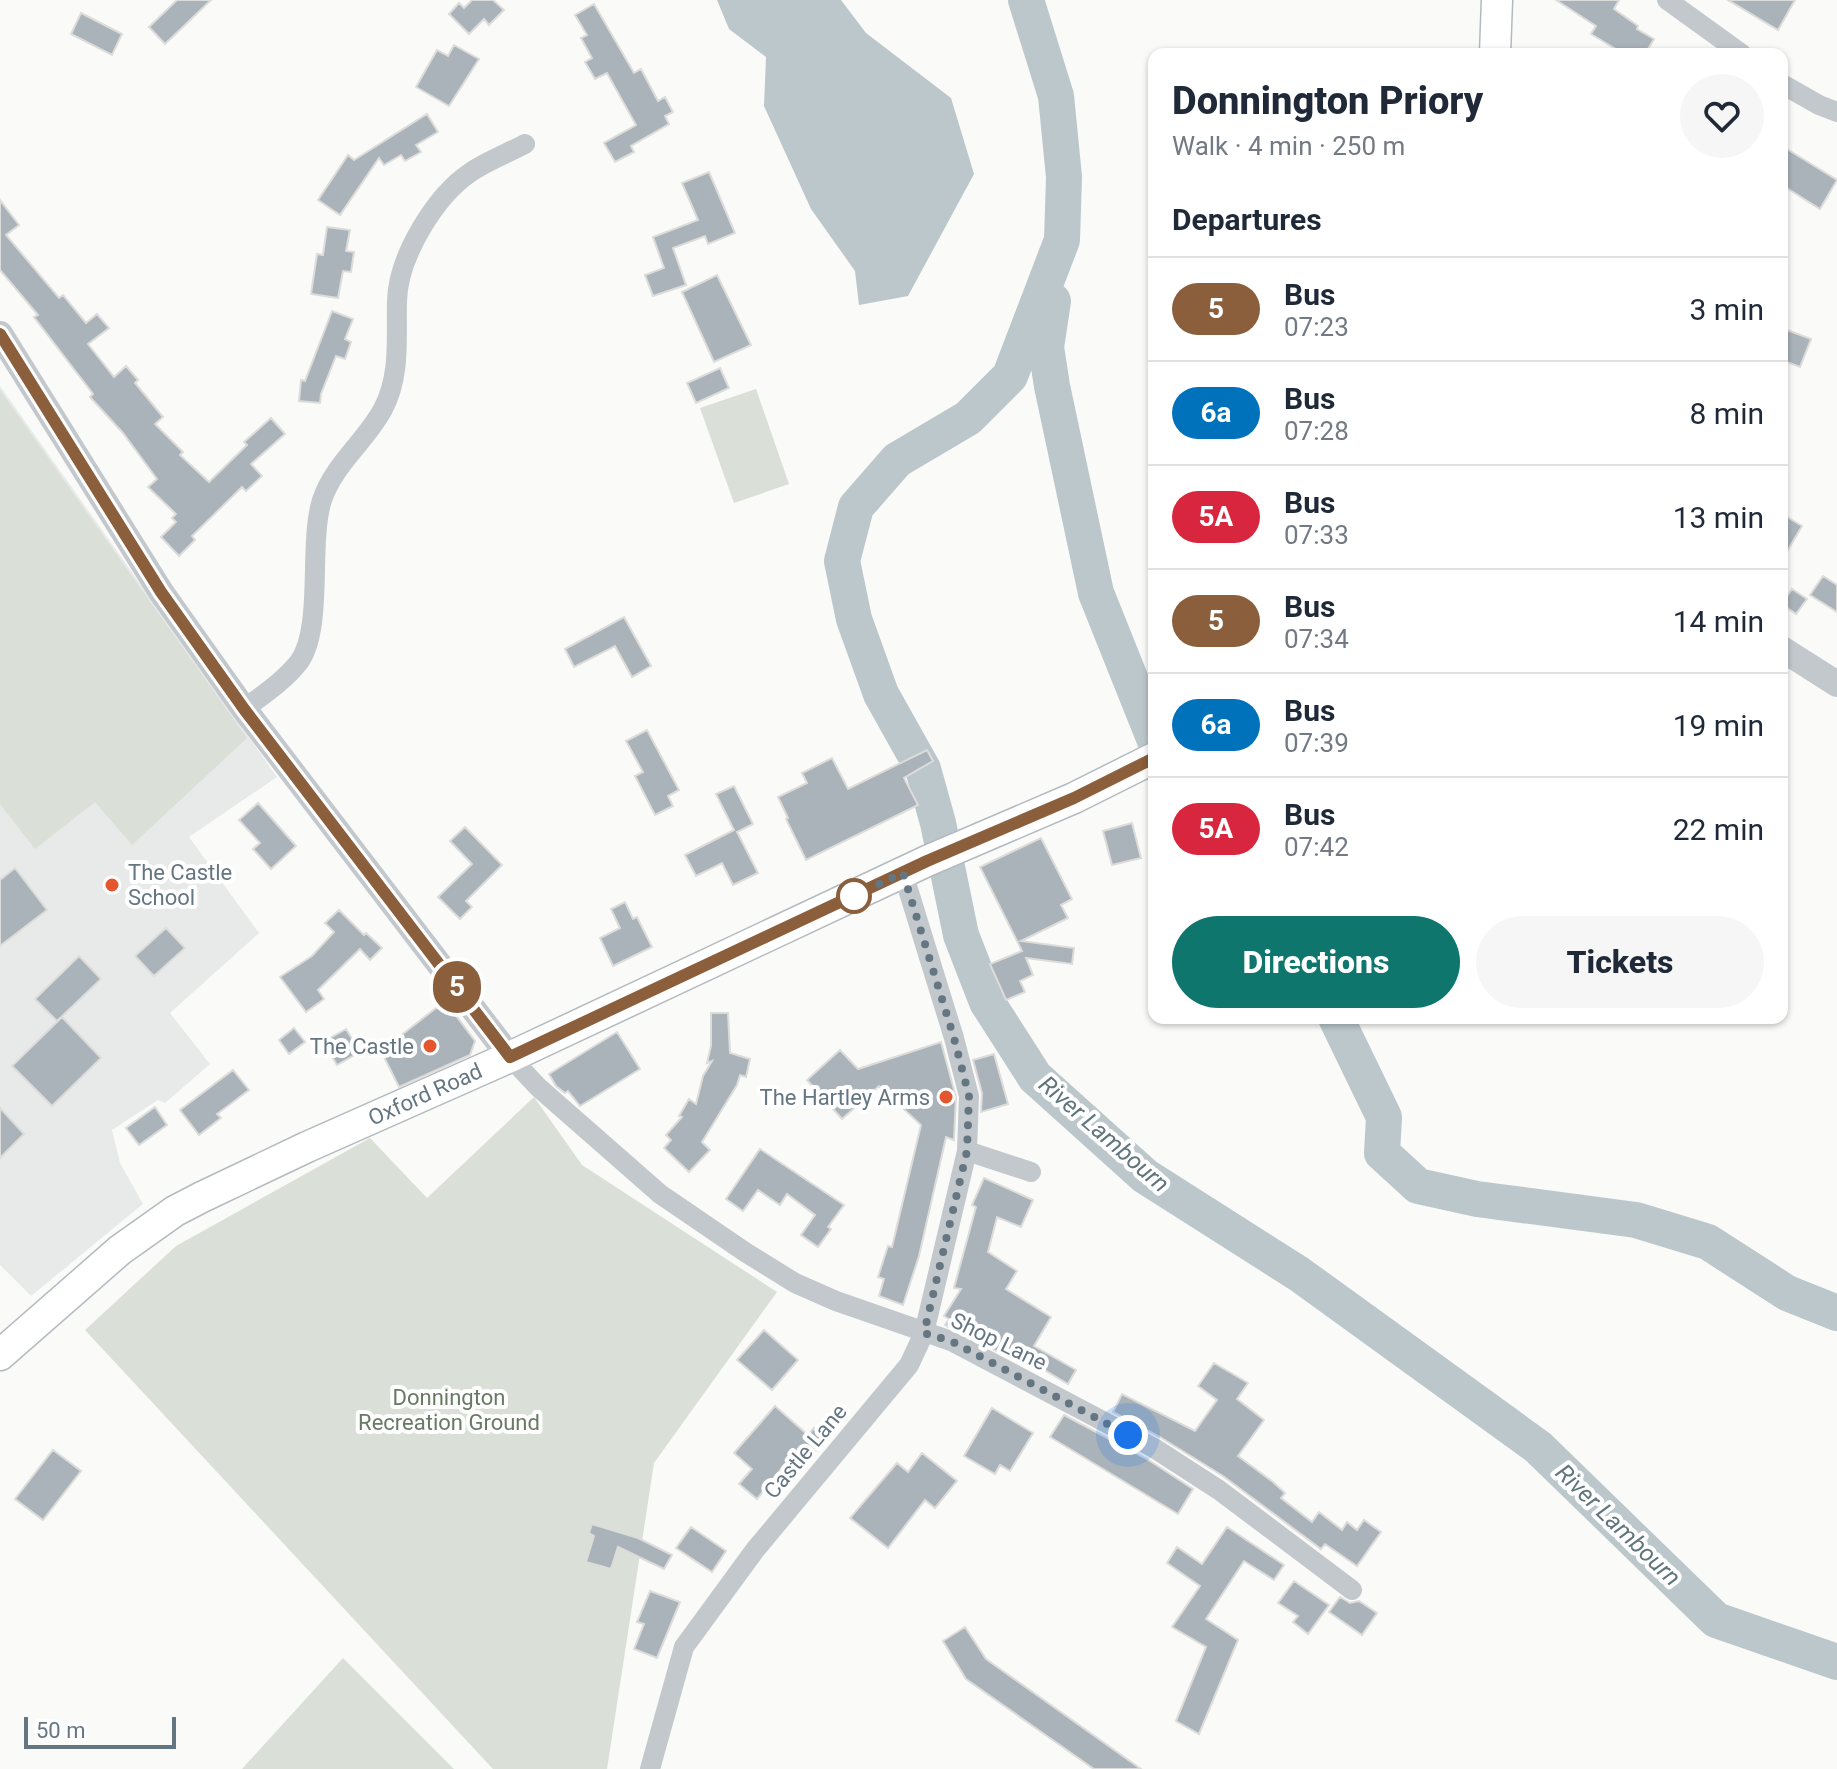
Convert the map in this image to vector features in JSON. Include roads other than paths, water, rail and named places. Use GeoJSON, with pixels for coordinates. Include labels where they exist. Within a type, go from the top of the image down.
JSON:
{"type":"FeatureCollection","features":[{"type":"Feature","properties":{"kind":"main road"},"geometry":{"type":"LineString","coordinates":[[1495,48],[1497,0]]}},
{"type":"Feature","properties":{"kind":"main road","name":"Oxford Road"},"geometry":{"type":"LineString","coordinates":[[0,1355],[120,1250],[175,1211],[258,1169],[510,1057],[928,861],[1074,798],[1148,761]]}},
{"type":"Feature","properties":{"kind":"street"},"geometry":{"type":"LineString","coordinates":[[1667,0],[1734,48]]}},
{"type":"Feature","properties":{"kind":"street"},"geometry":{"type":"LineString","coordinates":[[1788,87],[1837,112]]}},
{"type":"Feature","properties":{"kind":"street"},"geometry":{"type":"LineString","coordinates":[[244,709],[285,678],[301,659],[310,631],[315,534],[323,498],[340,466],[383,409],[392,383],[398,349],[397,296],[415,240],[444,196],[471,172],[525,144]]}},
{"type":"Feature","properties":{"kind":"street"},"geometry":{"type":"LineString","coordinates":[[0,334],[161,592],[244,709],[510,1057]]}},
{"type":"Feature","properties":{"kind":"street"},"geometry":{"type":"LineString","coordinates":[[1788,653],[1837,684]]}},
{"type":"Feature","properties":{"kind":"street","name":"Castle Lane"},"geometry":{"type":"LineString","coordinates":[[650,1769],[684,1647],[755,1550],[909,1365],[924,1333],[967,1151],[969,1096],[954,1038],[928,861]]}},
{"type":"Feature","properties":{"kind":"street","name":"Shop Lane"},"geometry":{"type":"LineString","coordinates":[[510,1057],[538,1087],[660,1194],[745,1252],[795,1283],[951,1341],[1154,1448],[1219,1490],[1352,1590]]}},
{"type":"Feature","properties":{"kind":"street"},"geometry":{"type":"LineString","coordinates":[[967,1151],[1031,1172]]}},
{"type":"Feature","properties":{"kind":"waterway","name":"River Lambourn"},"geometry":{"type":"LineString","coordinates":[[1026,0],[1056,96],[1064,177],[1062,240],[1010,376],[968,418],[897,460],[856,507],[842,561],[854,619],[881,694],[923,769],[938,823],[961,935],[987,1002],[1035,1077],[1145,1176],[1299,1274],[1538,1447],[1716,1620],[1837,1662]]}},
{"type":"Feature","properties":{"kind":"waterway"},"geometry":{"type":"LineString","coordinates":[[1053,301],[1046,347],[1096,593],[1148,723]]}},
{"type":"Feature","properties":{"kind":"waterway"},"geometry":{"type":"LineString","coordinates":[[1339,1024],[1384,1117],[1382,1153],[1418,1186],[1477,1199],[1636,1220],[1708,1242],[1787,1293],[1837,1313]]}},
{"type":"Feature","properties":{"kind":"place","name":"The Castle School"},"geometry":{"type":"Point","coordinates":[112,885]}},
{"type":"Feature","properties":{"kind":"place","name":"The Castle"},"geometry":{"type":"Point","coordinates":[430,1046]}},
{"type":"Feature","properties":{"kind":"place","name":"The Hartley Arms"},"geometry":{"type":"Point","coordinates":[946,1097]}},
{"type":"Feature","properties":{"kind":"park label","name":"Donnington Recreation Ground"},"geometry":{"type":"Point","coordinates":[449,1410]}}]}
